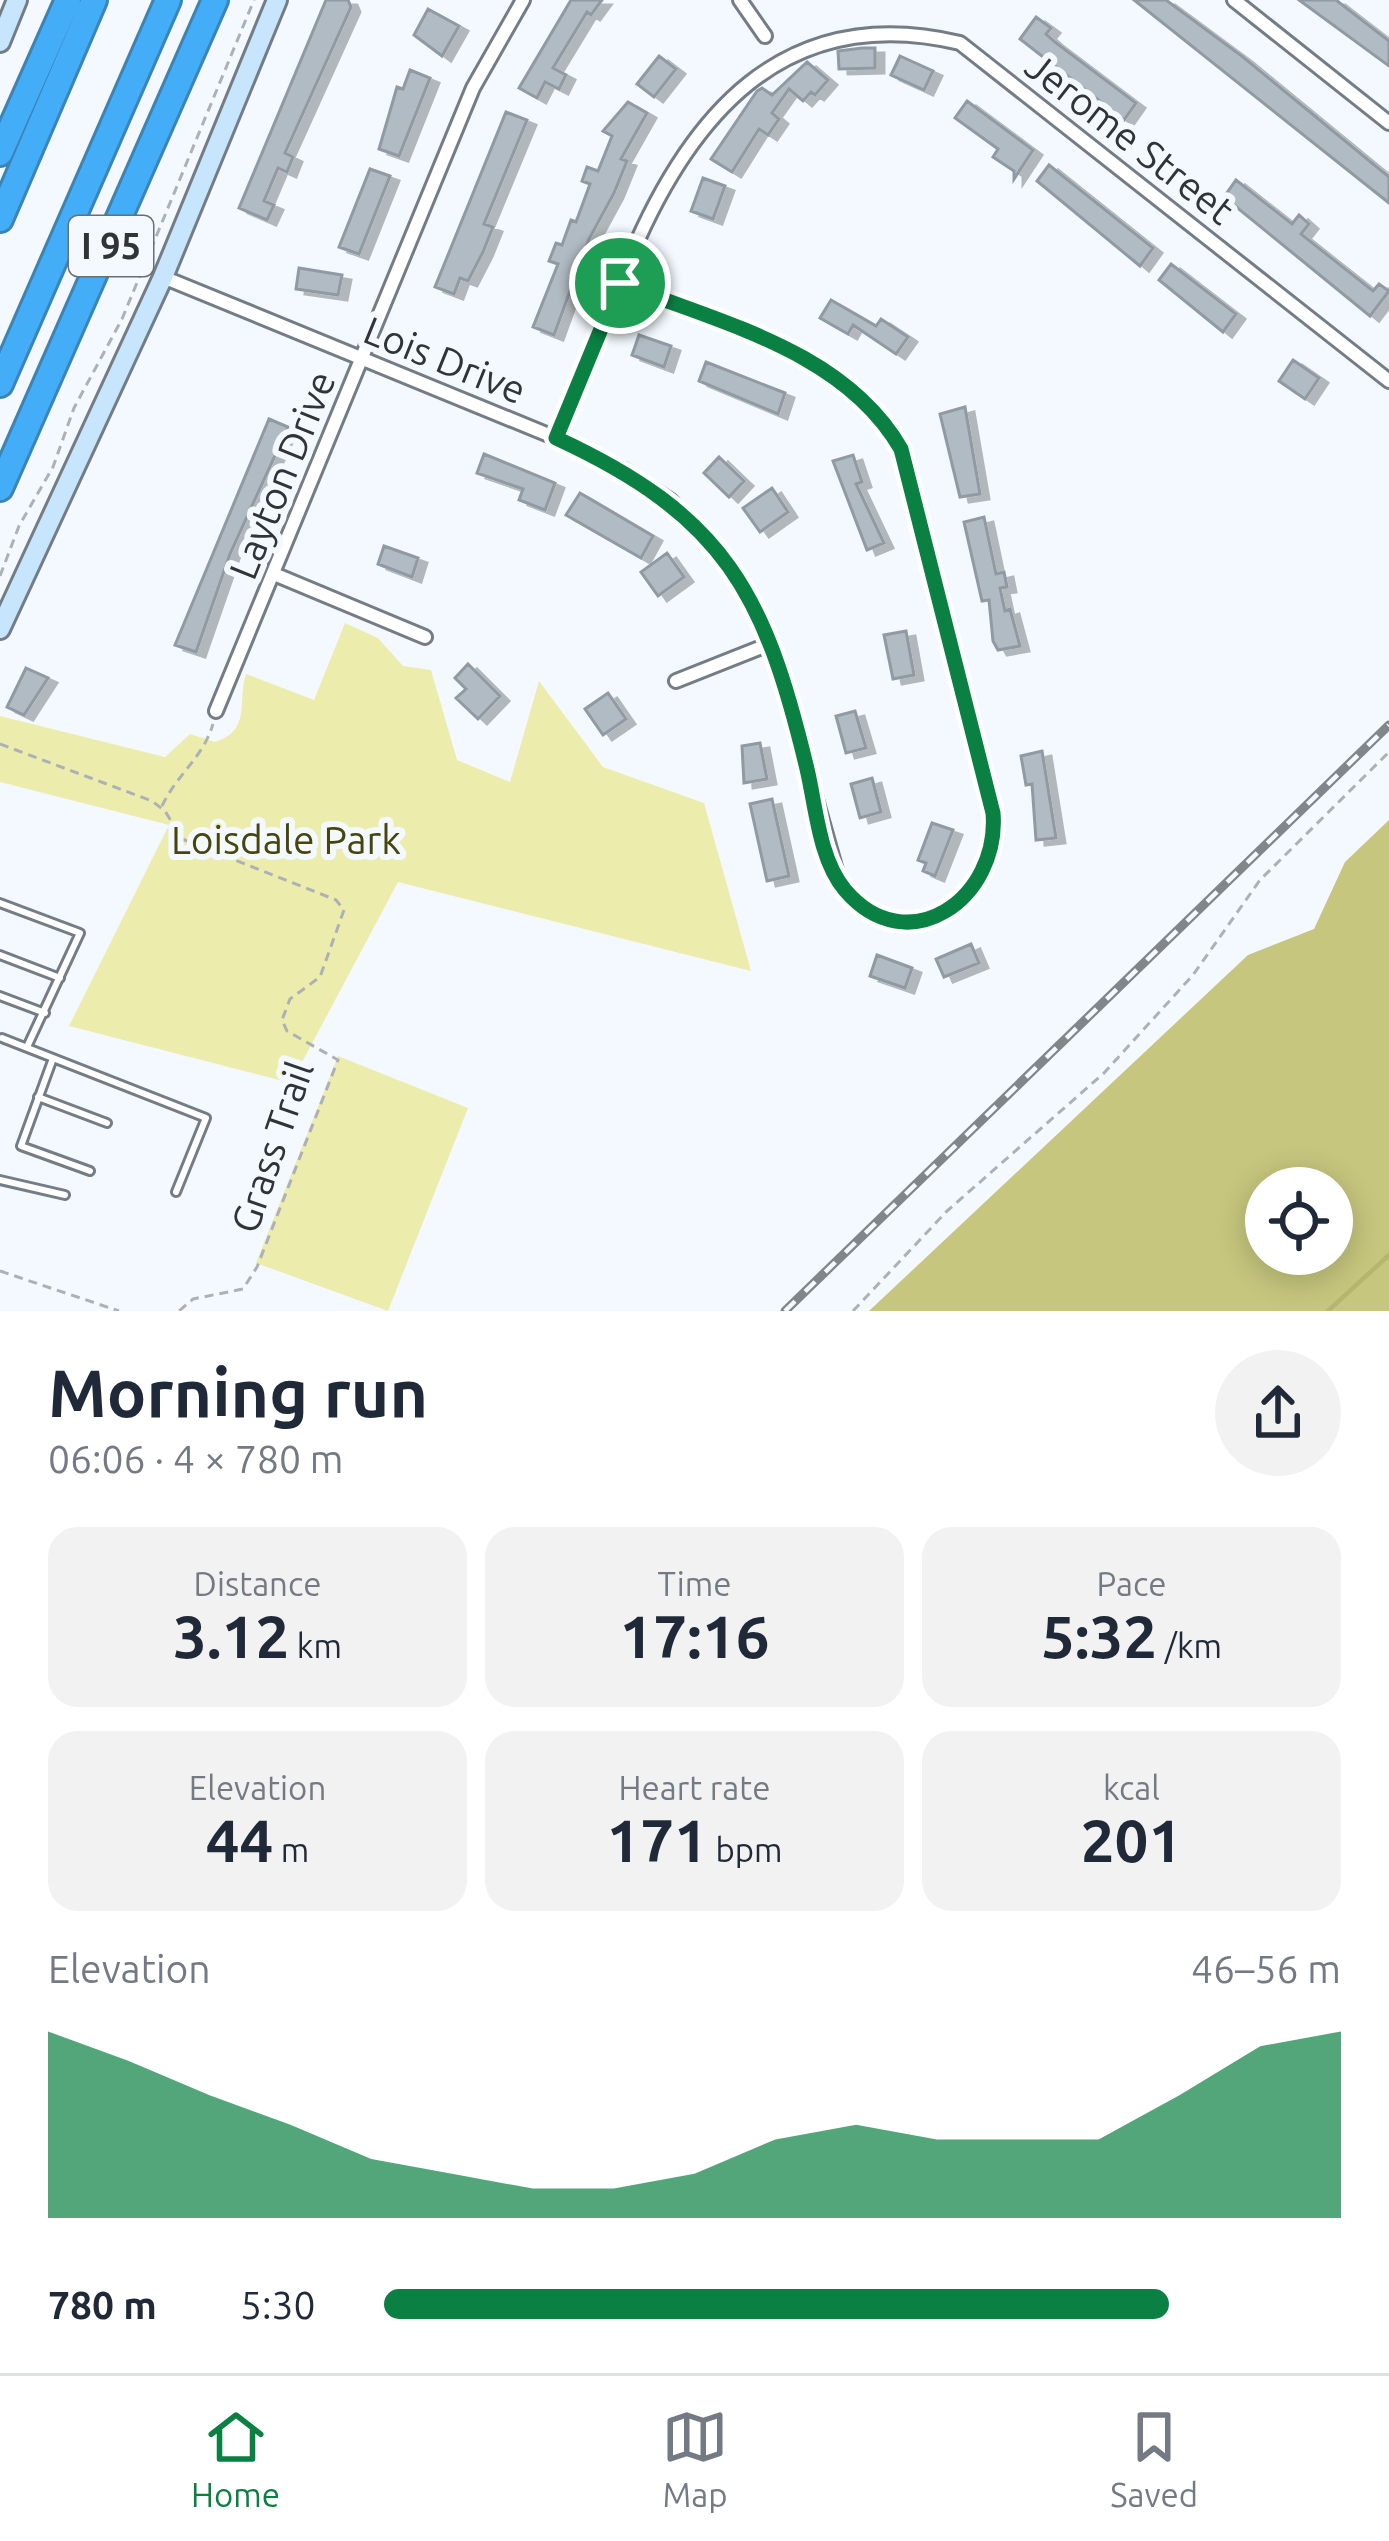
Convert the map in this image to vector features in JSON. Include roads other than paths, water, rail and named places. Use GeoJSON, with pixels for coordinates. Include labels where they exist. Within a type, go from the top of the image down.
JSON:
{"type":"FeatureCollection","features":[{"type":"Feature","properties":{"kind":"highway"},"geometry":{"type":"LineString","coordinates":[[0,153],[68,0]]}},
{"type":"Feature","properties":{"kind":"highway"},"geometry":{"type":"LineString","coordinates":[[0,236],[5,209],[94,0]]}},
{"type":"Feature","properties":{"kind":"highway"},"geometry":{"type":"LineString","coordinates":[[0,384],[168,0]]}},
{"type":"Feature","properties":{"kind":"highway","name":"I 95"},"geometry":{"type":"LineString","coordinates":[[0,488],[215,0]]}},
{"type":"Feature","properties":{"kind":"main road"},"geometry":{"type":"LineString","coordinates":[[0,42],[17,0]]}},
{"type":"Feature","properties":{"kind":"main road"},"geometry":{"type":"LineString","coordinates":[[0,629],[163,277],[277,0]]}},
{"type":"Feature","properties":{"kind":"street","name":"Layton Drive"},"geometry":{"type":"LineString","coordinates":[[216,711],[473,88],[523,0]]}},
{"type":"Feature","properties":{"kind":"street"},"geometry":{"type":"LineString","coordinates":[[740,0],[765,36]]}},
{"type":"Feature","properties":{"kind":"street"},"geometry":{"type":"LineString","coordinates":[[1234,0],[1389,123]]}},
{"type":"Feature","properties":{"kind":"street","name":"Jerome Street"},"geometry":{"type":"LineString","coordinates":[[924,21],[960,43],[1389,382]]}},
{"type":"Feature","properties":{"kind":"street"},"geometry":{"type":"LineString","coordinates":[[750,51],[765,36],[786,26]]}},
{"type":"Feature","properties":{"kind":"street"},"geometry":{"type":"LineString","coordinates":[[556,438],[668,167],[703,106]]}},
{"type":"Feature","properties":{"kind":"street","name":"Lois Drive"},"geometry":{"type":"LineString","coordinates":[[163,277],[556,438],[624,470],[691,520],[742,583],[772,643],[839,881],[874,911],[908,920],[936,916],[958,905],[982,880],[995,836],[901,449],[872,405],[839,377],[620,283]]}},
{"type":"Feature","properties":{"kind":"street"},"geometry":{"type":"LineString","coordinates":[[274,574],[425,637]]}},
{"type":"Feature","properties":{"kind":"street"},"geometry":{"type":"LineString","coordinates":[[676,681],[772,643]]}},
{"type":"Feature","properties":{"kind":"lane"},"geometry":{"type":"LineString","coordinates":[[0,903],[80,933],[27,1047]]}},
{"type":"Feature","properties":{"kind":"lane"},"geometry":{"type":"LineString","coordinates":[[0,955],[61,978]]}},
{"type":"Feature","properties":{"kind":"lane"},"geometry":{"type":"LineString","coordinates":[[0,996],[45,1012]]}},
{"type":"Feature","properties":{"kind":"lane"},"geometry":{"type":"LineString","coordinates":[[2,1038],[206,1118],[176,1192]]}},
{"type":"Feature","properties":{"kind":"lane"},"geometry":{"type":"LineString","coordinates":[[52,1061],[21,1146],[90,1171]]}},
{"type":"Feature","properties":{"kind":"lane"},"geometry":{"type":"LineString","coordinates":[[38,1097],[107,1123]]}},
{"type":"Feature","properties":{"kind":"lane"},"geometry":{"type":"LineString","coordinates":[[0,1180],[65,1196]]}},
{"type":"Feature","properties":{"kind":"waterway"},"geometry":{"type":"LineString","coordinates":[[1328,1311],[1389,1255]]}},
{"type":"Feature","properties":{"kind":"railway"},"geometry":{"type":"LineString","coordinates":[[785,1311],[1389,725]]}},
{"type":"Feature","properties":{"kind":"park label","name":"Loisdale Park"},"geometry":{"type":"Point","coordinates":[286,840]}}]}
